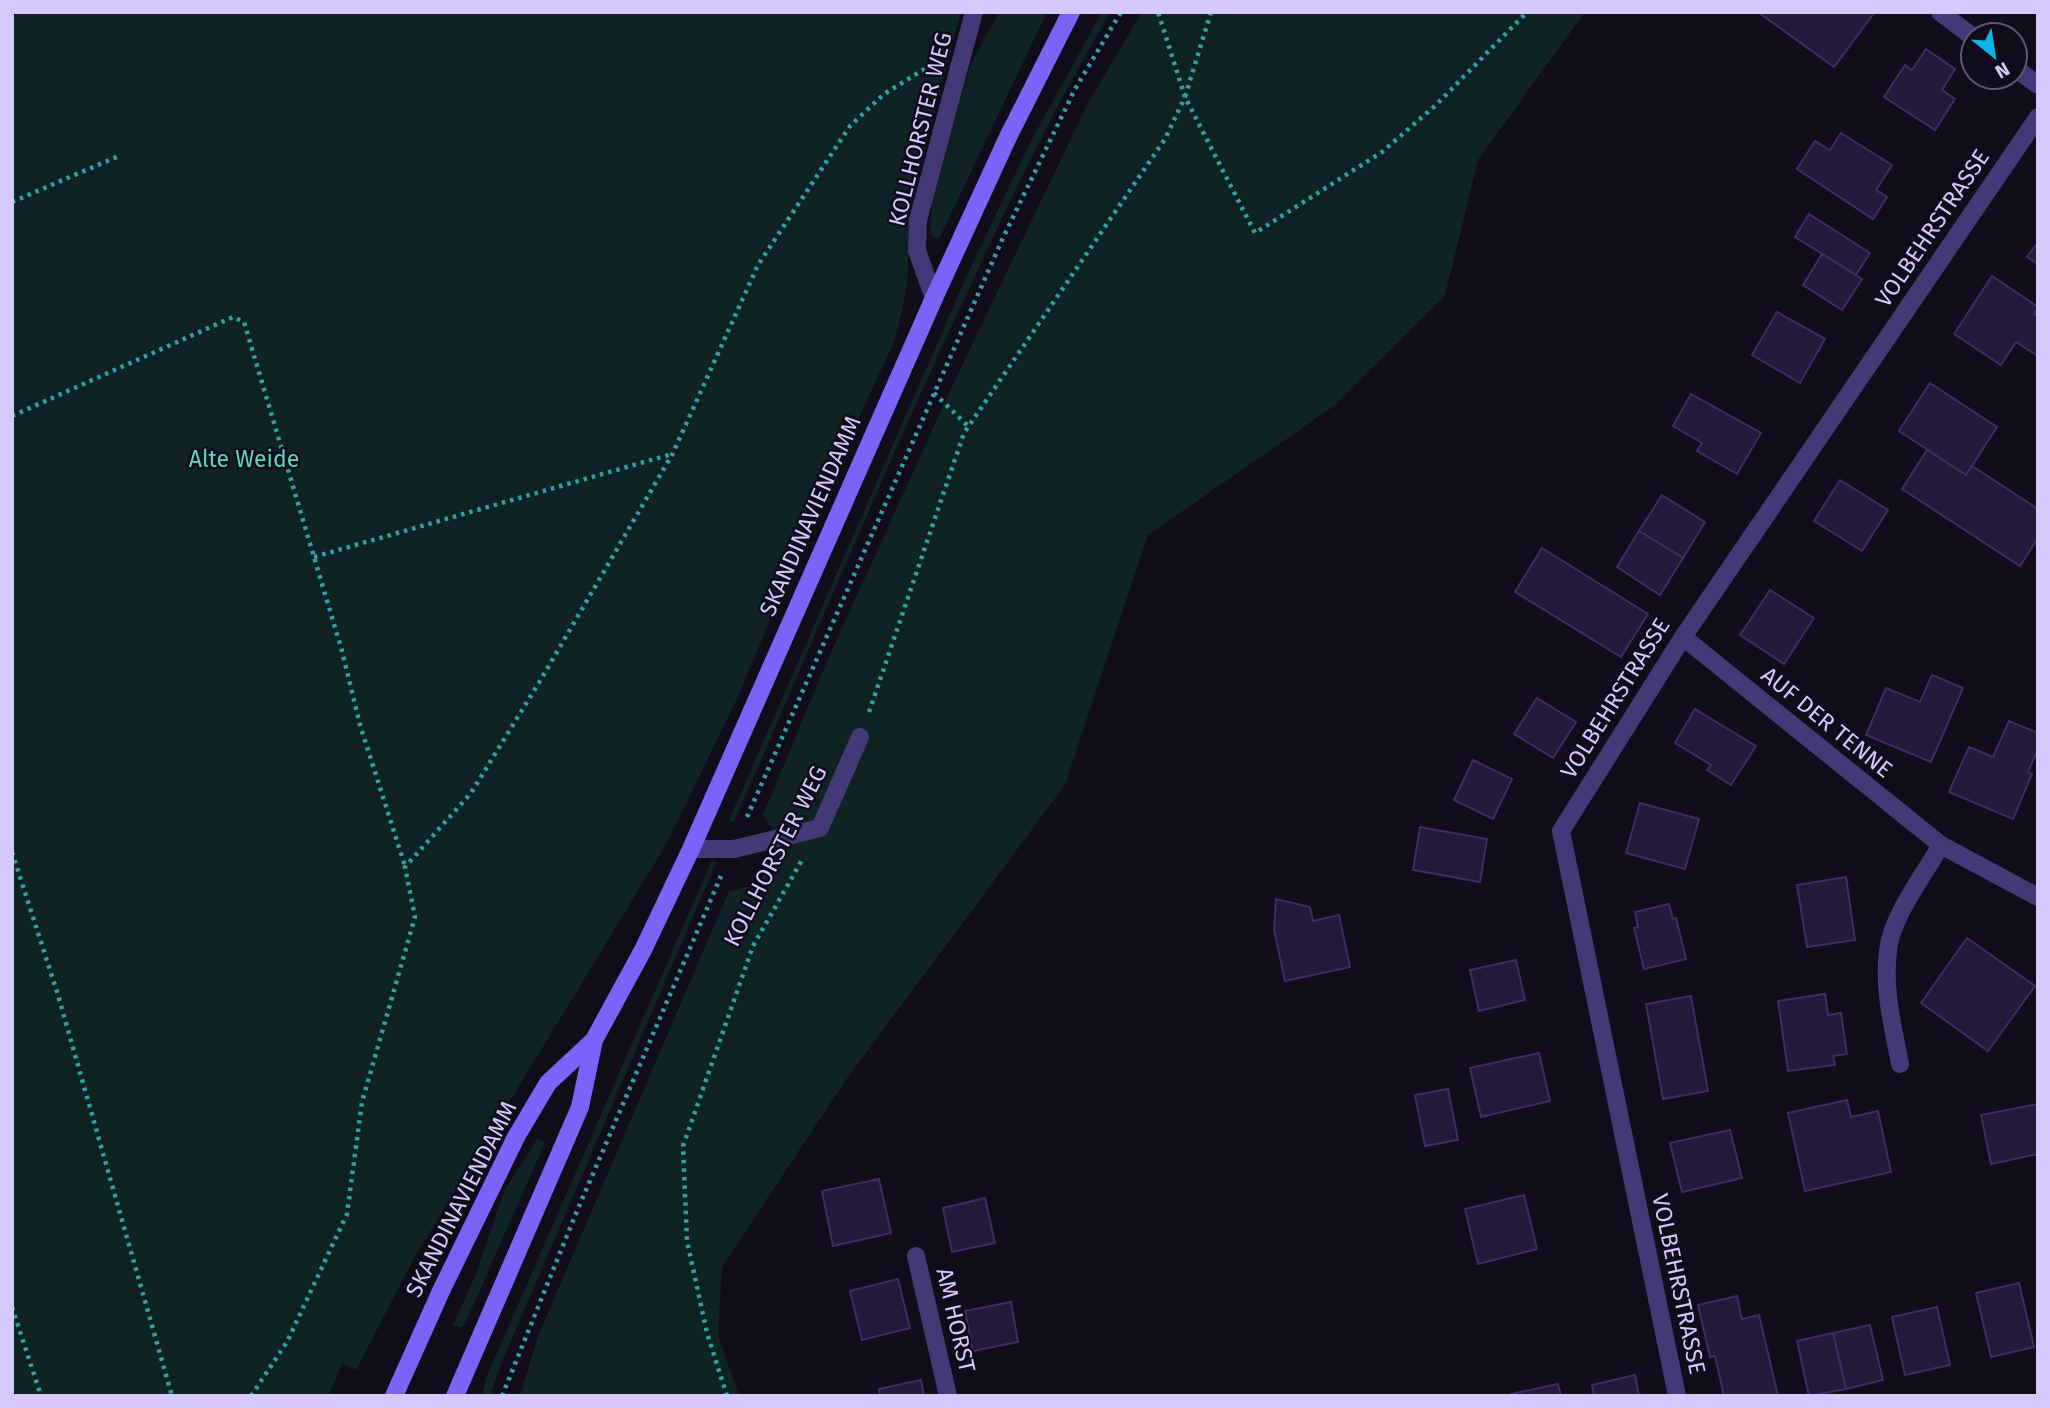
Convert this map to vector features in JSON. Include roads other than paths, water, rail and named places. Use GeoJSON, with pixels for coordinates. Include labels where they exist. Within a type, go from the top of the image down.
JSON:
{"type":"FeatureCollection","features":[{"type":"Feature","properties":{"kind":"main road","name":"SKANDINAVIENDAMM"},"geometry":{"type":"LineString","coordinates":[[455,1396],[580,1107],[594,1040],[643,950],[691,849],[934,298],[1008,137],[1071,12]]}},
{"type":"Feature","properties":{"kind":"main road","name":"SKANDINAVIENDAMM"},"geometry":{"type":"LineString","coordinates":[[394,1396],[441,1291],[516,1137],[548,1083],[594,1040]]}},
{"type":"Feature","properties":{"kind":"street","name":"KOLLHORSTER WEG"},"geometry":{"type":"LineString","coordinates":[[934,298],[917,251],[918,220],[974,12]]}},
{"type":"Feature","properties":{"kind":"street"},"geometry":{"type":"LineString","coordinates":[[1940,12],[1959,26]]}},
{"type":"Feature","properties":{"kind":"street","name":"VOLBEHRSTRASSE"},"geometry":{"type":"LineString","coordinates":[[1677,1396],[1561,831],[1683,636],[2038,117]]}},
{"type":"Feature","properties":{"kind":"street","name":"AUF DER TENNE"},"geometry":{"type":"LineString","coordinates":[[1683,636],[1941,845],[2038,897]]}},
{"type":"Feature","properties":{"kind":"street","name":"KOLLHORSTER WEG"},"geometry":{"type":"LineString","coordinates":[[691,849],[734,849],[820,828],[860,737]]}},
{"type":"Feature","properties":{"kind":"street"},"geometry":{"type":"LineString","coordinates":[[1900,1064],[1886,988],[1888,948],[1899,916],[1941,845]]}},
{"type":"Feature","properties":{"kind":"street","name":"AM HORST"},"geometry":{"type":"LineString","coordinates":[[916,1256],[948,1396]]}},
{"type":"Feature","properties":{"kind":"park label","name":"Alte Weide"},"geometry":{"type":"Point","coordinates":[244,459]}}]}
